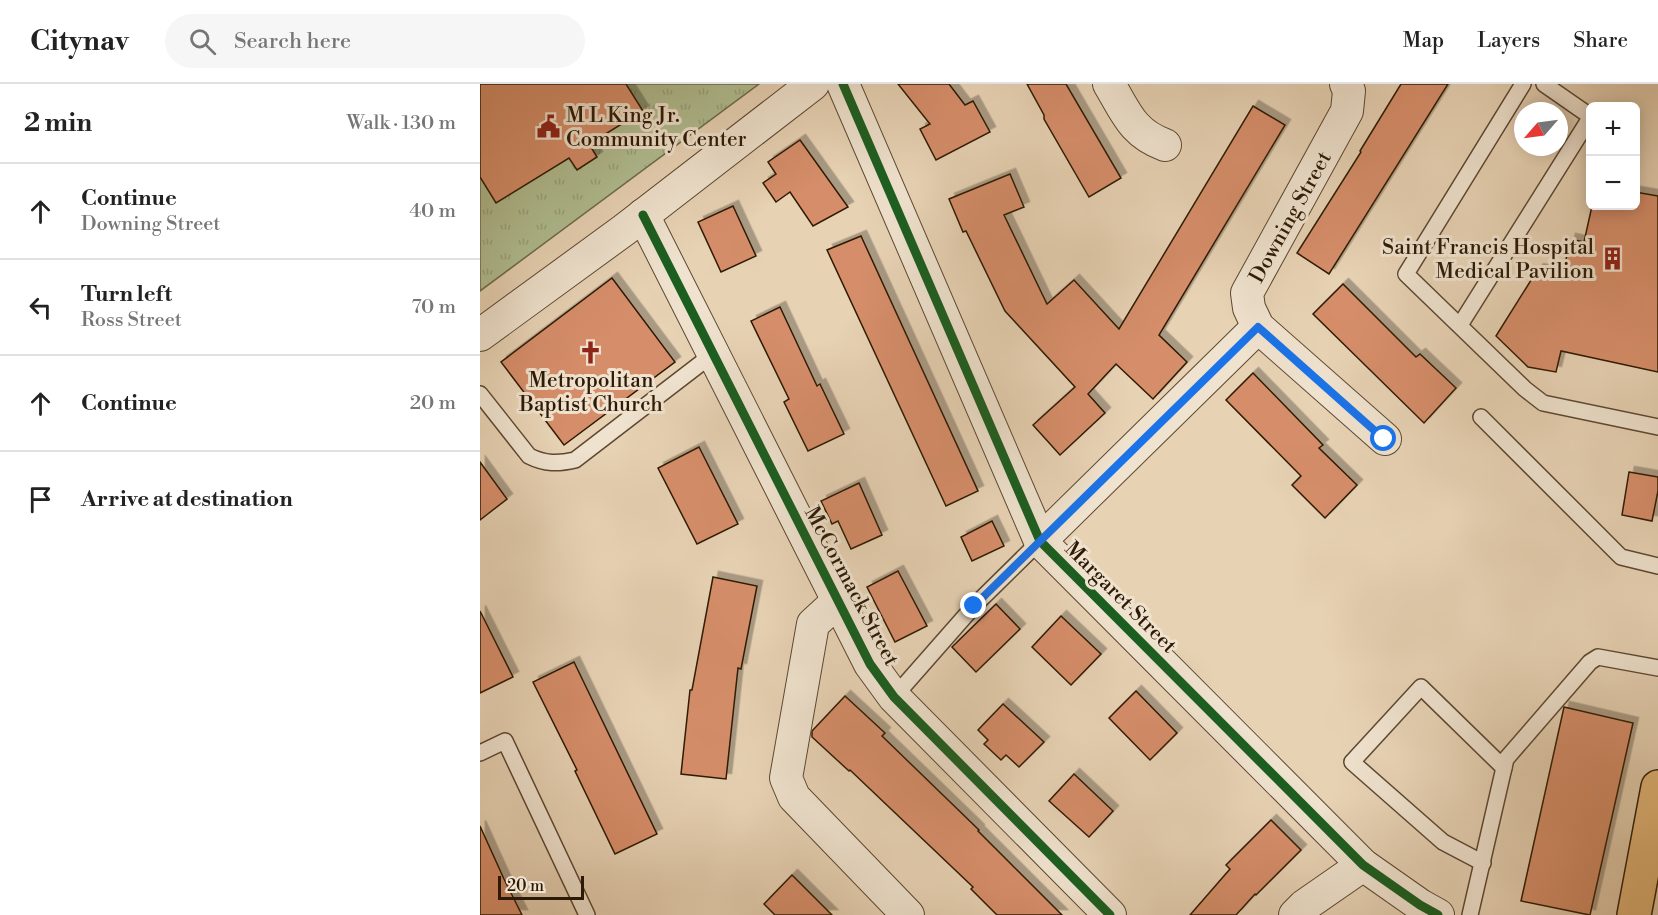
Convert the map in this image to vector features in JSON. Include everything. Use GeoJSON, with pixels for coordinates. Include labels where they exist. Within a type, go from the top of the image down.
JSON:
{"type":"FeatureCollection","features":[{"type":"Feature","properties":{"kind":"main road"},"geometry":{"type":"LineString","coordinates":[[1634,915],[1658,787]]}},
{"type":"Feature","properties":{"kind":"street"},"geometry":{"type":"LineString","coordinates":[[480,334],[523,305],[643,215],[813,84]]}},
{"type":"Feature","properties":{"kind":"street","name":"Margaret Street"},"geometry":{"type":"LineString","coordinates":[[843,84],[1040,541],[1363,865],[1438,915]]}},
{"type":"Feature","properties":{"kind":"street"},"geometry":{"type":"LineString","coordinates":[[1109,84],[1136,129],[1149,139],[1165,145]]}},
{"type":"Feature","properties":{"kind":"street","name":"Downing Street"},"geometry":{"type":"LineString","coordinates":[[1346,84],[1349,91],[1347,111],[1247,293],[1249,308],[1258,327],[1384,439]]}},
{"type":"Feature","properties":{"kind":"street","name":"McCormack Street"},"geometry":{"type":"LineString","coordinates":[[643,215],[870,664],[894,697],[1110,915]]}},
{"type":"Feature","properties":{"kind":"street"},"geometry":{"type":"LineString","coordinates":[[1040,541],[1258,327]]}},
{"type":"Feature","properties":{"kind":"street"},"geometry":{"type":"LineString","coordinates":[[838,601],[813,624],[786,778],[794,797],[908,915]]}},
{"type":"Feature","properties":{"kind":"street"},"geometry":{"type":"LineString","coordinates":[[1295,915],[1304,906],[1363,865]]}},
{"type":"Feature","properties":{"kind":"lane"},"geometry":{"type":"LineString","coordinates":[[1523,84],[1406,274],[1525,389],[1543,403],[1658,427]]}},
{"type":"Feature","properties":{"kind":"lane"},"geometry":{"type":"LineString","coordinates":[[1544,84],[1586,114]]}},
{"type":"Feature","properties":{"kind":"lane"},"geometry":{"type":"LineString","coordinates":[[1460,325],[1586,123]]}},
{"type":"Feature","properties":{"kind":"lane"},"geometry":{"type":"LineString","coordinates":[[480,394],[529,456],[539,461],[558,464],[575,460],[713,354]]}},
{"type":"Feature","properties":{"kind":"lane"},"geometry":{"type":"LineString","coordinates":[[1481,417],[1621,557],[1658,566]]}},
{"type":"Feature","properties":{"kind":"lane"},"geometry":{"type":"LineString","coordinates":[[894,697],[974,606],[1040,541]]}},
{"type":"Feature","properties":{"kind":"lane"},"geometry":{"type":"LineString","coordinates":[[1470,915],[1506,759],[1590,662],[1598,657],[1658,668]]}},
{"type":"Feature","properties":{"kind":"lane"},"geometry":{"type":"LineString","coordinates":[[1482,863],[1443,842],[1352,762],[1421,687],[1504,768]]}},
{"type":"Feature","properties":{"kind":"lane"},"geometry":{"type":"LineString","coordinates":[[480,753],[505,741],[587,915]]}},
{"type":"Feature","properties":{"kind":"green space"},"geometry":{"type":"Polygon","coordinates":[[[480,84],[759,84],[480,291],[480,84]]]}},
{"type":"Feature","properties":{"kind":"building","name":"M L King Jr. Community Center"},"geometry":{"type":"Polygon","coordinates":[[[480,84],[626,84],[643,111],[589,144],[597,157],[577,170],[569,158],[496,203],[480,177],[480,84]]]}},
{"type":"Feature","properties":{"kind":"building"},"geometry":{"type":"Polygon","coordinates":[[[898,84],[949,84],[965,105],[973,101],[990,132],[936,160],[920,129],[930,124],[898,84]]]}},
{"type":"Feature","properties":{"kind":"building"},"geometry":{"type":"Polygon","coordinates":[[[1027,84],[1066,84],[1121,178],[1089,197],[1044,119],[1027,84]]]}},
{"type":"Feature","properties":{"kind":"building"},"geometry":{"type":"Polygon","coordinates":[[[1401,84],[1448,84],[1329,274],[1297,253],[1401,84]]]}},
{"type":"Feature","properties":{"kind":"building"},"geometry":{"type":"Polygon","coordinates":[[[1253,106],[1285,125],[1159,335],[1187,362],[1153,399],[1116,364],[1088,394],[1105,413],[1060,455],[1033,425],[1075,387],[1005,311],[966,231],[963,232],[949,199],[1010,174],[1024,207],[1004,215],[1047,304],[1074,280],[1119,329],[1253,106]]]}},
{"type":"Feature","properties":{"kind":"building"},"geometry":{"type":"Polygon","coordinates":[[[800,140],[848,207],[813,226],[790,192],[776,202],[763,183],[776,174],[768,162],[800,140]]]}},
{"type":"Feature","properties":{"kind":"building","name":"Saint Francis Hospital Medical Pavilion"},"geometry":{"type":"Polygon","coordinates":[[[1640,193],[1658,196],[1658,372],[1561,351],[1556,372],[1528,367],[1496,336],[1538,269],[1563,275],[1570,239],[1584,242],[1591,210],[1640,210],[1640,193]]]}},
{"type":"Feature","properties":{"kind":"building"},"geometry":{"type":"Polygon","coordinates":[[[733,206],[756,256],[721,272],[698,222],[733,206]]]}},
{"type":"Feature","properties":{"kind":"building"},"geometry":{"type":"Polygon","coordinates":[[[861,236],[978,491],[946,506],[827,250],[861,236]]]}},
{"type":"Feature","properties":{"kind":"building","name":"Metropolitan Baptist Church"},"geometry":{"type":"Polygon","coordinates":[[[612,278],[675,362],[564,445],[501,362],[612,278]]]}},
{"type":"Feature","properties":{"kind":"building"},"geometry":{"type":"Polygon","coordinates":[[[1343,284],[1416,357],[1420,354],[1456,388],[1424,423],[1313,314],[1343,284]]]}},
{"type":"Feature","properties":{"kind":"building"},"geometry":{"type":"Polygon","coordinates":[[[780,307],[817,386],[820,384],[844,434],[808,451],[784,402],[789,399],[751,321],[780,307]]]}},
{"type":"Feature","properties":{"kind":"building"},"geometry":{"type":"Polygon","coordinates":[[[1253,373],[1323,445],[1319,448],[1357,485],[1325,518],[1292,485],[1301,476],[1226,400],[1253,373]]]}},
{"type":"Feature","properties":{"kind":"building"},"geometry":{"type":"Polygon","coordinates":[[[699,447],[738,524],[697,544],[658,468],[699,447]]]}},
{"type":"Feature","properties":{"kind":"building"},"geometry":{"type":"Polygon","coordinates":[[[480,462],[507,499],[480,520],[480,462]]]}},
{"type":"Feature","properties":{"kind":"building"},"geometry":{"type":"Polygon","coordinates":[[[1629,472],[1658,477],[1658,491],[1652,521],[1622,515],[1629,472]]]}},
{"type":"Feature","properties":{"kind":"building"},"geometry":{"type":"Polygon","coordinates":[[[859,483],[882,535],[851,549],[838,521],[832,524],[821,501],[859,483]]]}},
{"type":"Feature","properties":{"kind":"building"},"geometry":{"type":"Polygon","coordinates":[[[992,521],[1004,546],[972,561],[961,537],[992,521]]]}},
{"type":"Feature","properties":{"kind":"building"},"geometry":{"type":"Polygon","coordinates":[[[898,571],[927,626],[895,642],[867,587],[898,571]]]}},
{"type":"Feature","properties":{"kind":"building"},"geometry":{"type":"Polygon","coordinates":[[[713,577],[757,586],[741,669],[738,668],[726,779],[681,774],[690,690],[692,690],[713,577]]]}},
{"type":"Feature","properties":{"kind":"building"},"geometry":{"type":"Polygon","coordinates":[[[996,604],[1020,629],[976,672],[952,647],[996,604]]]}},
{"type":"Feature","properties":{"kind":"building"},"geometry":{"type":"Polygon","coordinates":[[[480,611],[513,677],[480,693],[480,611]]]}},
{"type":"Feature","properties":{"kind":"building"},"geometry":{"type":"Polygon","coordinates":[[[1061,616],[1101,654],[1071,685],[1032,647],[1061,616]]]}},
{"type":"Feature","properties":{"kind":"building"},"geometry":{"type":"Polygon","coordinates":[[[574,662],[657,834],[615,854],[575,771],[577,770],[533,682],[574,662]]]}},
{"type":"Feature","properties":{"kind":"building"},"geometry":{"type":"Polygon","coordinates":[[[1136,691],[1177,733],[1150,760],[1109,718],[1136,691]]]}},
{"type":"Feature","properties":{"kind":"building"},"geometry":{"type":"Polygon","coordinates":[[[845,696],[885,733],[882,736],[1062,915],[997,915],[971,889],[973,887],[812,737],[812,731],[845,696]]]}},
{"type":"Feature","properties":{"kind":"building"},"geometry":{"type":"Polygon","coordinates":[[[1003,704],[1044,742],[1019,767],[1006,755],[1001,760],[984,744],[988,740],[978,730],[1003,704]]]}},
{"type":"Feature","properties":{"kind":"building"},"geometry":{"type":"Polygon","coordinates":[[[1564,707],[1633,723],[1590,915],[1521,901],[1564,707]]]}},
{"type":"Feature","properties":{"kind":"building"},"geometry":{"type":"Polygon","coordinates":[[[1074,774],[1113,811],[1089,837],[1049,801],[1074,774]]]}},
{"type":"Feature","properties":{"kind":"building"},"geometry":{"type":"Polygon","coordinates":[[[1271,820],[1301,850],[1236,915],[1190,915],[1230,869],[1226,865],[1271,820]]]}},
{"type":"Feature","properties":{"kind":"building"},"geometry":{"type":"Polygon","coordinates":[[[480,826],[504,879],[522,915],[480,915],[480,826]]]}},
{"type":"Feature","properties":{"kind":"building"},"geometry":{"type":"Polygon","coordinates":[[[792,875],[832,915],[775,915],[764,904],[792,875]]]}},
{"type":"Feature","properties":{"kind":"cycle path"},"geometry":{"type":"LineString","coordinates":[[843,84],[1040,541],[1363,865],[1438,915]]}},
{"type":"Feature","properties":{"kind":"cycle path"},"geometry":{"type":"LineString","coordinates":[[643,215],[870,664],[894,697],[1110,915]]}},
{"type":"Feature","properties":{"kind":"place","name":"M L King Jr. Community Center"},"geometry":{"type":"Point","coordinates":[548,127]}},
{"type":"Feature","properties":{"kind":"place","name":"Saint Francis Hospital Medical Pavilion"},"geometry":{"type":"Point","coordinates":[1612,259]}},
{"type":"Feature","properties":{"kind":"place","name":"Metropolitan Baptist Church"},"geometry":{"type":"Point","coordinates":[591,352]}},
{"type":"Feature","properties":{"kind":"route"},"geometry":{"type":"LineString","coordinates":[[974,606],[1258,327],[1384,439]]}}]}
